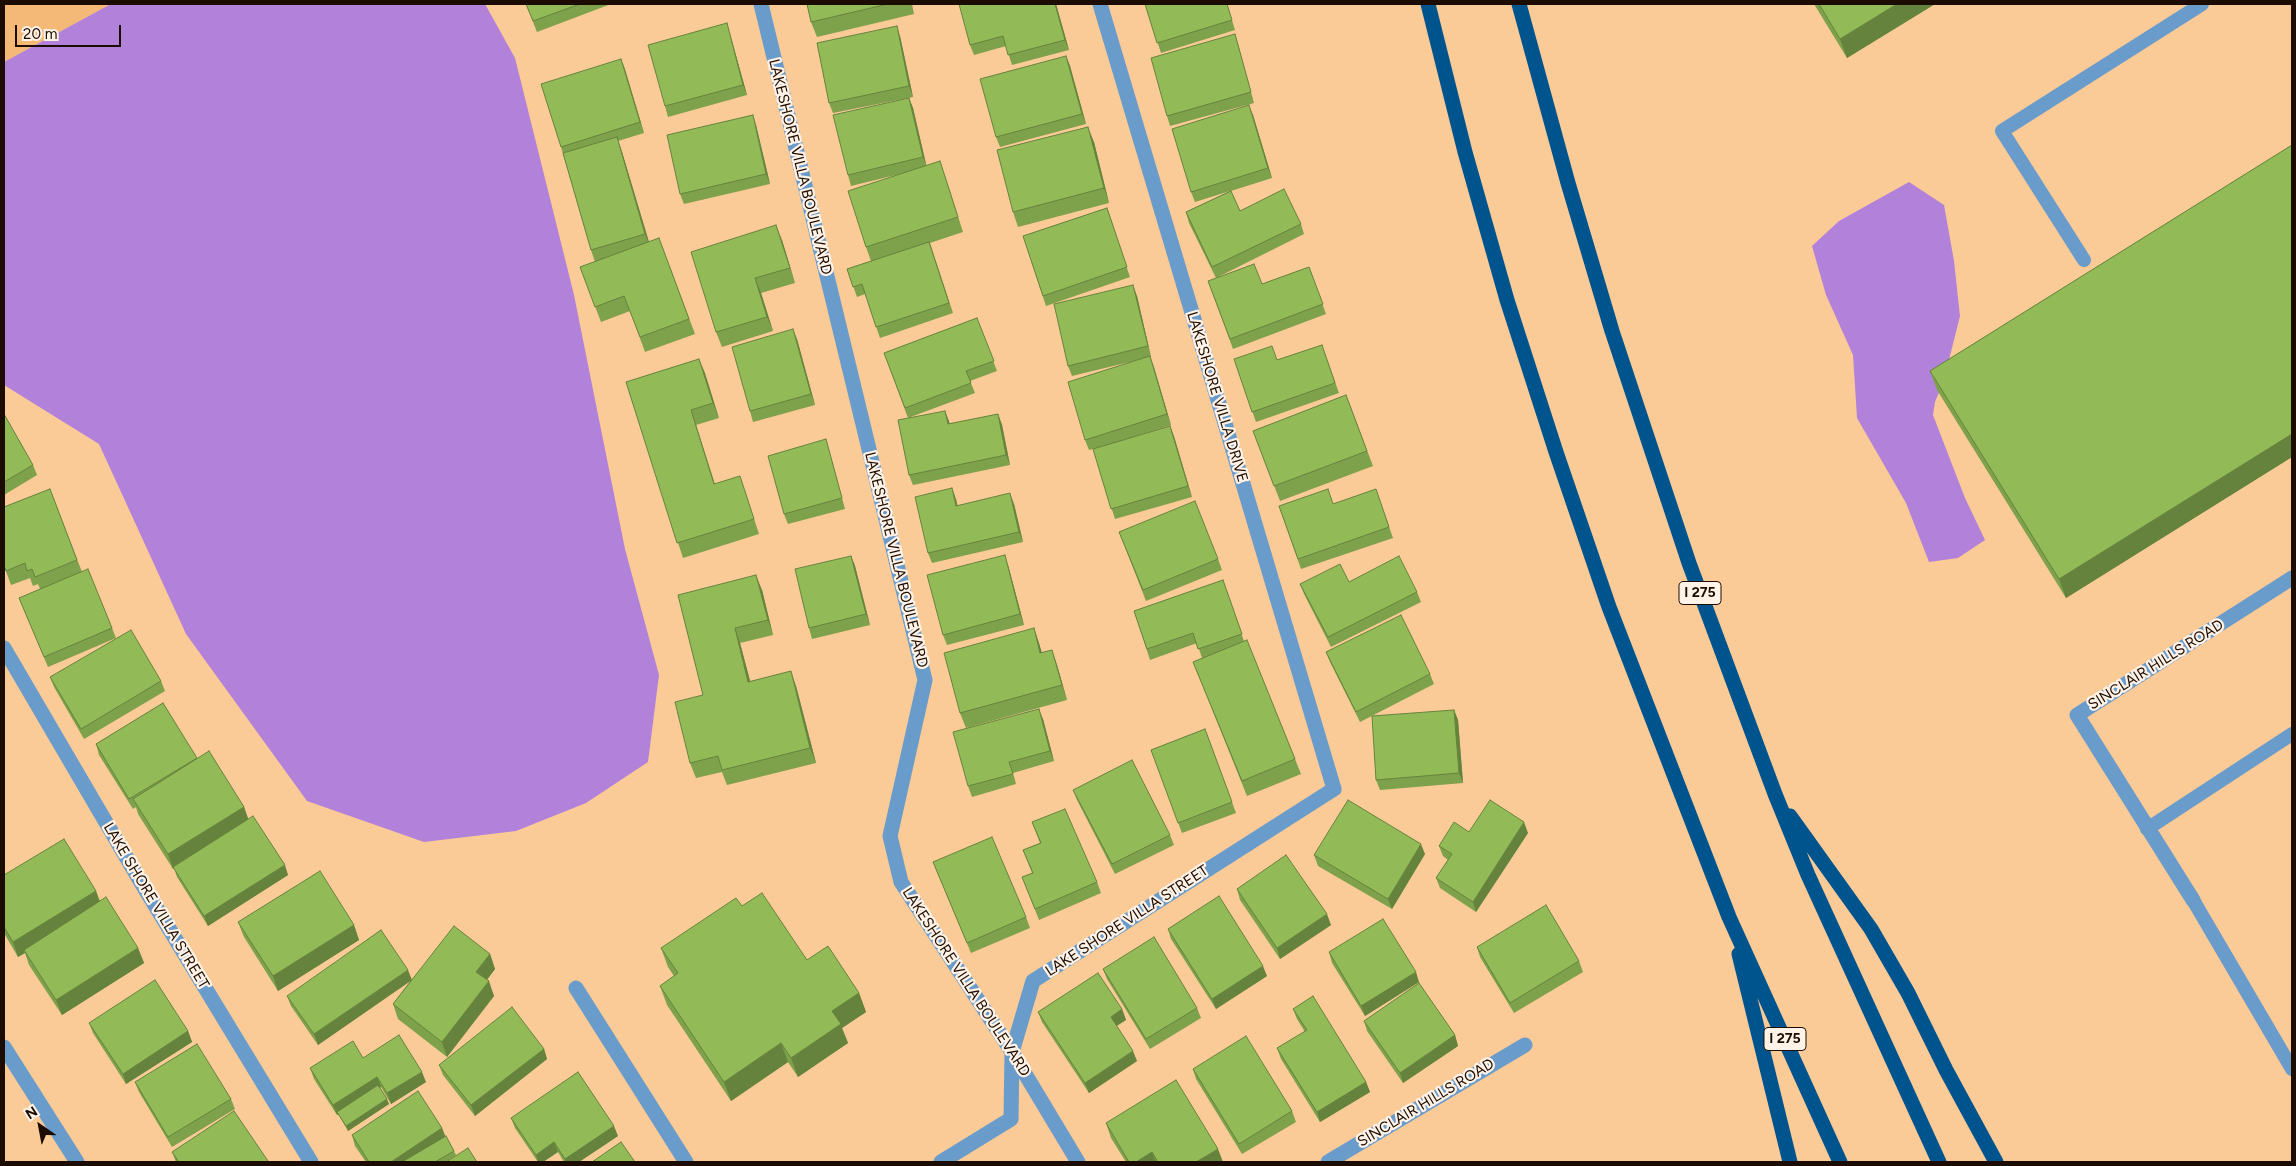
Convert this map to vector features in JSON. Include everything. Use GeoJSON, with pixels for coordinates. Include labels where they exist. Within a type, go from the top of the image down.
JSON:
{"type":"FeatureCollection","features":[{"type":"Feature","properties":{"kind":"highway","name":"I 275"},"geometry":{"type":"LineString","coordinates":[[1428,4],[1465,152],[1508,300],[1556,452],[1613,616],[1729,916],[1840,1162]]}},
{"type":"Feature","properties":{"kind":"highway","name":"I 275"},"geometry":{"type":"LineString","coordinates":[[1519,4],[1568,183],[1639,417],[1689,564],[1775,794],[1808,875],[1939,1162]]}},
{"type":"Feature","properties":{"kind":"highway"},"geometry":{"type":"LineString","coordinates":[[1775,794],[1871,929],[1908,993],[1946,1070],[1996,1162]]}},
{"type":"Feature","properties":{"kind":"highway"},"geometry":{"type":"LineString","coordinates":[[1729,916],[1790,1162]]}},
{"type":"Feature","properties":{"kind":"street","name":"LAKESHORE VILLA BOULEVARD"},"geometry":{"type":"LineString","coordinates":[[761,4],[925,680],[890,836],[898,873],[901,882],[1012,1052],[1078,1162]]}},
{"type":"Feature","properties":{"kind":"street","name":"LAKESHORE VILLA DRIVE"},"geometry":{"type":"LineString","coordinates":[[1100,4],[1334,790]]}},
{"type":"Feature","properties":{"kind":"street","name":"SINCLAIR HILLS ROAD"},"geometry":{"type":"LineString","coordinates":[[2193,900],[2077,715],[2292,578]]}},
{"type":"Feature","properties":{"kind":"street","name":"LAKE SHORE VILLA STREET"},"geometry":{"type":"LineString","coordinates":[[4,648],[142,884],[310,1162]]}},
{"type":"Feature","properties":{"kind":"street","name":"LAKE SHORE VILLA STREET"},"geometry":{"type":"LineString","coordinates":[[941,1162],[1011,1118],[1012,1052],[1033,981],[1334,790]]}},
{"type":"Feature","properties":{"kind":"street"},"geometry":{"type":"LineString","coordinates":[[576,988],[686,1162]]}},
{"type":"Feature","properties":{"kind":"street","name":"SINCLAIR HILLS ROAD"},"geometry":{"type":"LineString","coordinates":[[1331,1162],[1525,1044]]}},
{"type":"Feature","properties":{"kind":"street"},"geometry":{"type":"LineString","coordinates":[[4,1047],[77,1162]]}},
{"type":"Feature","properties":{"kind":"lane"},"geometry":{"type":"LineString","coordinates":[[2084,260],[2002,131],[2202,4]]}},
{"type":"Feature","properties":{"kind":"lane"},"geometry":{"type":"LineString","coordinates":[[2147,829],[2292,734]]}},
{"type":"Feature","properties":{"kind":"lane"},"geometry":{"type":"LineString","coordinates":[[2193,900],[2292,1069]]}},
{"type":"Feature","properties":{"kind":"shaded area"},"geometry":{"type":"Polygon","coordinates":[[[4,4],[111,4],[4,62],[4,4]]]}},
{"type":"Feature","properties":{"kind":"shaded area"},"geometry":{"type":"Polygon","coordinates":[[[111,4],[485,4],[515,58],[574,295],[625,549],[659,675],[648,762],[586,803],[516,831],[424,842],[307,801],[186,634],[99,444],[4,385],[4,62],[111,4]]]}},
{"type":"Feature","properties":{"kind":"shaded area"},"geometry":{"type":"Polygon","coordinates":[[[1909,182],[1944,205],[1954,261],[1960,316],[1933,415],[1965,498],[1985,540],[1958,558],[1929,562],[1906,503],[1857,418],[1853,355],[1826,295],[1812,246],[1839,221],[1909,182]]]}},
{"type":"Feature","properties":{"kind":"building"},"geometry":{"type":"Polygon","coordinates":[[[526,4],[580,4],[533,21],[526,4]]]}},
{"type":"Feature","properties":{"kind":"building"},"geometry":{"type":"Polygon","coordinates":[[[807,4],[888,4],[811,22],[807,4]]]}},
{"type":"Feature","properties":{"kind":"building"},"geometry":{"type":"Polygon","coordinates":[[[959,4],[1055,4],[1065,40],[1008,55],[1003,36],[970,45],[959,4]]]}},
{"type":"Feature","properties":{"kind":"building"},"geometry":{"type":"Polygon","coordinates":[[[1145,4],[1227,4],[1232,20],[1157,43],[1145,4]]]}},
{"type":"Feature","properties":{"kind":"building"},"geometry":{"type":"Polygon","coordinates":[[[1819,4],[1897,4],[1840,39],[1819,4]]]}},
{"type":"Feature","properties":{"kind":"building"},"geometry":{"type":"Polygon","coordinates":[[[727,23],[743,85],[665,106],[648,45],[727,23]]]}},
{"type":"Feature","properties":{"kind":"building"},"geometry":{"type":"Polygon","coordinates":[[[897,26],[909,86],[829,103],[817,43],[897,26]]]}},
{"type":"Feature","properties":{"kind":"building"},"geometry":{"type":"Polygon","coordinates":[[[1235,34],[1251,92],[1167,116],[1151,58],[1235,34]]]}},
{"type":"Feature","properties":{"kind":"building"},"geometry":{"type":"Polygon","coordinates":[[[1066,56],[1082,114],[996,137],[980,79],[1066,56]]]}},
{"type":"Feature","properties":{"kind":"building"},"geometry":{"type":"Polygon","coordinates":[[[621,59],[640,122],[561,147],[541,84],[621,59]]]}},
{"type":"Feature","properties":{"kind":"building"},"geometry":{"type":"Polygon","coordinates":[[[909,98],[923,157],[848,175],[833,115],[909,98]]]}},
{"type":"Feature","properties":{"kind":"building"},"geometry":{"type":"Polygon","coordinates":[[[1249,105],[1268,168],[1191,192],[1172,129],[1249,105]]]}},
{"type":"Feature","properties":{"kind":"building"},"geometry":{"type":"Polygon","coordinates":[[[753,115],[766,174],[680,194],[667,135],[753,115]]]}},
{"type":"Feature","properties":{"kind":"building"},"geometry":{"type":"Polygon","coordinates":[[[1088,127],[1104,188],[1013,212],[997,150],[1088,127]]]}},
{"type":"Feature","properties":{"kind":"building"},"geometry":{"type":"Polygon","coordinates":[[[617,137],[645,234],[591,250],[563,153],[617,137]]]}},
{"type":"Feature","properties":{"kind":"building"},"geometry":{"type":"Polygon","coordinates":[[[2292,145],[2292,434],[2059,579],[1930,371],[2292,145]]]}},
{"type":"Feature","properties":{"kind":"building"},"geometry":{"type":"Polygon","coordinates":[[[940,161],[958,217],[866,247],[848,191],[940,161]]]}},
{"type":"Feature","properties":{"kind":"building"},"geometry":{"type":"Polygon","coordinates":[[[1284,189],[1301,224],[1212,267],[1186,212],[1231,191],[1240,211],[1284,189]]]}},
{"type":"Feature","properties":{"kind":"building"},"geometry":{"type":"Polygon","coordinates":[[[1107,208],[1127,267],[1043,296],[1023,236],[1107,208]]]}},
{"type":"Feature","properties":{"kind":"building"},"geometry":{"type":"Polygon","coordinates":[[[776,225],[790,268],[755,278],[767,317],[716,332],[691,252],[776,225]]]}},
{"type":"Feature","properties":{"kind":"building"},"geometry":{"type":"Polygon","coordinates":[[[659,238],[689,319],[640,337],[624,296],[595,307],[580,267],[659,238]]]}},
{"type":"Feature","properties":{"kind":"building"},"geometry":{"type":"Polygon","coordinates":[[[929,242],[949,303],[876,327],[862,284],[853,287],[847,269],[929,242]]]}},
{"type":"Feature","properties":{"kind":"building"},"geometry":{"type":"Polygon","coordinates":[[[1254,264],[1262,284],[1309,267],[1323,304],[1230,339],[1208,281],[1254,264]]]}},
{"type":"Feature","properties":{"kind":"building"},"geometry":{"type":"Polygon","coordinates":[[[1133,285],[1148,346],[1068,366],[1054,304],[1133,285]]]}},
{"type":"Feature","properties":{"kind":"building"},"geometry":{"type":"Polygon","coordinates":[[[977,318],[994,361],[966,371],[971,383],[905,408],[884,353],[977,318]]]}},
{"type":"Feature","properties":{"kind":"building"},"geometry":{"type":"Polygon","coordinates":[[[793,329],[811,394],[750,411],[732,347],[793,329]]]}},
{"type":"Feature","properties":{"kind":"building"},"geometry":{"type":"Polygon","coordinates":[[[1322,345],[1335,383],[1252,412],[1234,359],[1272,346],[1277,360],[1322,345]]]}},
{"type":"Feature","properties":{"kind":"building"},"geometry":{"type":"Polygon","coordinates":[[[1150,356],[1167,414],[1085,440],[1068,382],[1150,356]]]}},
{"type":"Feature","properties":{"kind":"building"},"geometry":{"type":"Polygon","coordinates":[[[699,359],[713,403],[691,410],[714,484],[740,476],[754,519],[677,543],[626,382],[699,359]]]}},
{"type":"Feature","properties":{"kind":"building"},"geometry":{"type":"Polygon","coordinates":[[[1346,395],[1367,451],[1274,486],[1253,431],[1346,395]]]}},
{"type":"Feature","properties":{"kind":"building"},"geometry":{"type":"Polygon","coordinates":[[[945,411],[948,424],[998,414],[1006,455],[909,475],[898,420],[945,411]]]}},
{"type":"Feature","properties":{"kind":"building"},"geometry":{"type":"Polygon","coordinates":[[[4,414],[33,465],[4,482],[4,414]]]}},
{"type":"Feature","properties":{"kind":"building"},"geometry":{"type":"Polygon","coordinates":[[[1170,426],[1188,486],[1111,509],[1093,449],[1170,426]]]}},
{"type":"Feature","properties":{"kind":"building"},"geometry":{"type":"Polygon","coordinates":[[[826,439],[842,498],[784,514],[768,456],[826,439]]]}},
{"type":"Feature","properties":{"kind":"building"},"geometry":{"type":"Polygon","coordinates":[[[952,488],[956,506],[1010,493],[1019,532],[928,553],[915,497],[952,488]]]}},
{"type":"Feature","properties":{"kind":"building"},"geometry":{"type":"Polygon","coordinates":[[[50,489],[77,560],[35,577],[32,569],[27,571],[25,563],[6,571],[4,565],[4,507],[50,489]]]}},
{"type":"Feature","properties":{"kind":"building"},"geometry":{"type":"Polygon","coordinates":[[[1328,489],[1333,504],[1376,489],[1389,527],[1298,559],[1279,506],[1328,489]]]}},
{"type":"Feature","properties":{"kind":"building"},"geometry":{"type":"Polygon","coordinates":[[[1195,501],[1218,559],[1143,590],[1119,532],[1195,501]]]}},
{"type":"Feature","properties":{"kind":"building"},"geometry":{"type":"Polygon","coordinates":[[[1005,555],[1020,614],[943,635],[927,575],[1005,555]]]}},
{"type":"Feature","properties":{"kind":"building"},"geometry":{"type":"Polygon","coordinates":[[[851,556],[866,614],[809,628],[795,569],[851,556]]]}},
{"type":"Feature","properties":{"kind":"building"},"geometry":{"type":"Polygon","coordinates":[[[1399,556],[1417,592],[1328,637],[1300,584],[1340,564],[1349,582],[1399,556]]]}},
{"type":"Feature","properties":{"kind":"building"},"geometry":{"type":"Polygon","coordinates":[[[88,569],[112,628],[44,657],[19,598],[88,569]]]}},
{"type":"Feature","properties":{"kind":"building"},"geometry":{"type":"Polygon","coordinates":[[[756,575],[768,620],[735,628],[748,682],[791,671],[810,748],[722,770],[718,756],[690,763],[675,702],[703,695],[678,595],[756,575]]]}},
{"type":"Feature","properties":{"kind":"building"},"geometry":{"type":"Polygon","coordinates":[[[1223,580],[1242,634],[1198,649],[1193,633],[1147,649],[1134,611],[1223,580]]]}},
{"type":"Feature","properties":{"kind":"building"},"geometry":{"type":"Polygon","coordinates":[[[1401,615],[1430,674],[1356,712],[1326,652],[1401,615]]]}},
{"type":"Feature","properties":{"kind":"building"},"geometry":{"type":"Polygon","coordinates":[[[1034,628],[1040,653],[1052,650],[1062,685],[960,713],[944,653],[1034,628]]]}},
{"type":"Feature","properties":{"kind":"building"},"geometry":{"type":"Polygon","coordinates":[[[131,630],[161,681],[81,729],[50,677],[131,630]]]}},
{"type":"Feature","properties":{"kind":"building"},"geometry":{"type":"Polygon","coordinates":[[[1247,640],[1295,759],[1242,781],[1193,662],[1247,640]]]}},
{"type":"Feature","properties":{"kind":"building"},"geometry":{"type":"Polygon","coordinates":[[[163,703],[197,758],[129,799],[96,744],[163,703]]]}},
{"type":"Feature","properties":{"kind":"building"},"geometry":{"type":"Polygon","coordinates":[[[1039,709],[1050,751],[1009,762],[1013,774],[968,786],[953,732],[1039,709]]]}},
{"type":"Feature","properties":{"kind":"building"},"geometry":{"type":"Polygon","coordinates":[[[1454,710],[1459,773],[1376,780],[1372,716],[1454,710]]]}},
{"type":"Feature","properties":{"kind":"building"},"geometry":{"type":"Polygon","coordinates":[[[1205,729],[1232,802],[1178,823],[1151,750],[1205,729]]]}},
{"type":"Feature","properties":{"kind":"building"},"geometry":{"type":"Polygon","coordinates":[[[209,751],[244,807],[168,854],[133,799],[209,751]]]}},
{"type":"Feature","properties":{"kind":"building"},"geometry":{"type":"Polygon","coordinates":[[[1132,760],[1170,835],[1112,864],[1073,790],[1132,760]]]}},
{"type":"Feature","properties":{"kind":"building"},"geometry":{"type":"Polygon","coordinates":[[[1348,800],[1421,844],[1388,899],[1314,855],[1348,800]]]}},
{"type":"Feature","properties":{"kind":"building"},"geometry":{"type":"Polygon","coordinates":[[[1490,800],[1524,822],[1473,902],[1436,878],[1452,854],[1439,846],[1454,822],[1469,832],[1490,800]]]}},
{"type":"Feature","properties":{"kind":"building"},"geometry":{"type":"Polygon","coordinates":[[[1065,809],[1097,882],[1035,909],[1022,877],[1033,873],[1023,850],[1041,843],[1032,822],[1065,809]]]}},
{"type":"Feature","properties":{"kind":"building"},"geometry":{"type":"Polygon","coordinates":[[[253,816],[285,865],[204,916],[173,867],[253,816]]]}},
{"type":"Feature","properties":{"kind":"building"},"geometry":{"type":"Polygon","coordinates":[[[992,837],[1026,917],[967,943],[933,862],[992,837]]]}},
{"type":"Feature","properties":{"kind":"building"},"geometry":{"type":"Polygon","coordinates":[[[64,839],[96,891],[13,942],[4,927],[4,875],[64,839]]]}},
{"type":"Feature","properties":{"kind":"building"},"geometry":{"type":"Polygon","coordinates":[[[1286,855],[1327,914],[1277,948],[1237,889],[1286,855]]]}},
{"type":"Feature","properties":{"kind":"building"},"geometry":{"type":"Polygon","coordinates":[[[320,871],[354,925],[273,976],[238,922],[320,871]]]}},
{"type":"Feature","properties":{"kind":"building"},"geometry":{"type":"Polygon","coordinates":[[[762,893],[807,960],[828,946],[859,993],[832,1011],[841,1024],[791,1058],[781,1043],[724,1082],[660,986],[678,973],[661,948],[736,898],[742,906],[762,893]]]}},
{"type":"Feature","properties":{"kind":"building"},"geometry":{"type":"Polygon","coordinates":[[[1219,896],[1263,966],[1212,999],[1168,929],[1219,896]]]}},
{"type":"Feature","properties":{"kind":"building"},"geometry":{"type":"Polygon","coordinates":[[[106,897],[138,948],[56,1000],[24,950],[106,897]]]}},
{"type":"Feature","properties":{"kind":"building"},"geometry":{"type":"Polygon","coordinates":[[[1546,905],[1579,961],[1510,1003],[1477,947],[1546,905]]]}},
{"type":"Feature","properties":{"kind":"building"},"geometry":{"type":"Polygon","coordinates":[[[1383,919],[1416,972],[1361,1006],[1329,952],[1383,919]]]}},
{"type":"Feature","properties":{"kind":"building"},"geometry":{"type":"Polygon","coordinates":[[[454,926],[490,954],[476,972],[489,981],[442,1042],[393,1004],[454,926]]]}},
{"type":"Feature","properties":{"kind":"building"},"geometry":{"type":"Polygon","coordinates":[[[381,930],[408,970],[314,1034],[287,996],[381,930]]]}},
{"type":"Feature","properties":{"kind":"building"},"geometry":{"type":"Polygon","coordinates":[[[1154,937],[1197,1008],[1146,1039],[1103,969],[1154,937]]]}},
{"type":"Feature","properties":{"kind":"building"},"geometry":{"type":"Polygon","coordinates":[[[1098,973],[1122,1009],[1111,1017],[1133,1051],[1085,1083],[1038,1012],[1098,973]]]}},
{"type":"Feature","properties":{"kind":"building"},"geometry":{"type":"Polygon","coordinates":[[[155,980],[188,1031],[123,1074],[89,1023],[155,980]]]}},
{"type":"Feature","properties":{"kind":"building"},"geometry":{"type":"Polygon","coordinates":[[[1419,983],[1455,1035],[1400,1073],[1364,1021],[1419,983]]]}},
{"type":"Feature","properties":{"kind":"building"},"geometry":{"type":"Polygon","coordinates":[[[1313,996],[1366,1082],[1317,1112],[1277,1048],[1307,1030],[1293,1009],[1313,996]]]}},
{"type":"Feature","properties":{"kind":"building"},"geometry":{"type":"Polygon","coordinates":[[[512,1007],[544,1049],[471,1105],[439,1065],[512,1007]]]}},
{"type":"Feature","properties":{"kind":"building"},"geometry":{"type":"Polygon","coordinates":[[[399,1035],[422,1072],[387,1093],[377,1077],[333,1105],[310,1068],[353,1041],[363,1058],[399,1035]]]}},
{"type":"Feature","properties":{"kind":"building"},"geometry":{"type":"Polygon","coordinates":[[[1246,1036],[1292,1111],[1239,1144],[1193,1069],[1246,1036]]]}},
{"type":"Feature","properties":{"kind":"building"},"geometry":{"type":"Polygon","coordinates":[[[197,1044],[231,1099],[168,1137],[135,1082],[197,1044]]]}},
{"type":"Feature","properties":{"kind":"building"},"geometry":{"type":"Polygon","coordinates":[[[578,1072],[614,1126],[565,1159],[554,1142],[536,1155],[511,1118],[578,1072]]]}},
{"type":"Feature","properties":{"kind":"building"},"geometry":{"type":"Polygon","coordinates":[[[1176,1080],[1218,1149],[1196,1162],[1158,1162],[1152,1152],[1136,1162],[1129,1162],[1106,1123],[1176,1080]]]}},
{"type":"Feature","properties":{"kind":"building"},"geometry":{"type":"Polygon","coordinates":[[[378,1085],[387,1099],[346,1126],[337,1112],[378,1085]]]}},
{"type":"Feature","properties":{"kind":"building"},"geometry":{"type":"Polygon","coordinates":[[[418,1091],[442,1128],[391,1162],[369,1162],[352,1135],[418,1091]]]}},
{"type":"Feature","properties":{"kind":"building"},"geometry":{"type":"Polygon","coordinates":[[[234,1111],[268,1161],[179,1162],[172,1152],[234,1111]]]}},
{"type":"Feature","properties":{"kind":"building"},"geometry":{"type":"Polygon","coordinates":[[[446,1136],[454,1151],[435,1162],[402,1162],[446,1136]]]}},
{"type":"Feature","properties":{"kind":"building"},"geometry":{"type":"Polygon","coordinates":[[[621,1142],[635,1162],[592,1162],[621,1142]]]}},
{"type":"Feature","properties":{"kind":"building"},"geometry":{"type":"Polygon","coordinates":[[[468,1148],[477,1162],[446,1162],[468,1148]]]}}]}
